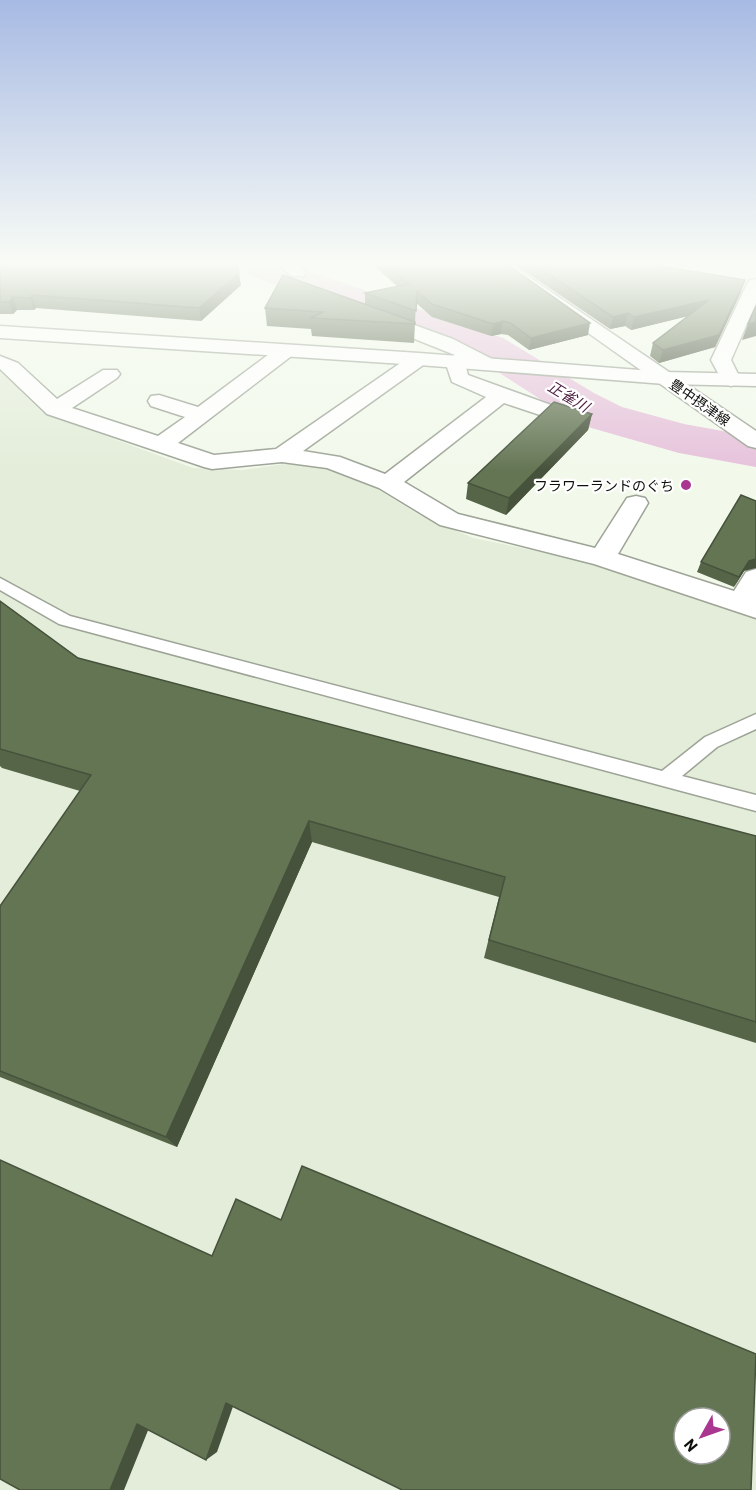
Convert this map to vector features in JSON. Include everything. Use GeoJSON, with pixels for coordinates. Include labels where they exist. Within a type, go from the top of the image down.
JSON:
{"type":"FeatureCollection","features":[{"type":"Feature","properties":{"kind":"street"},"geometry":{"type":"LineString","coordinates":[[0,332],[455,361],[665,378],[756,380]]}},
{"type":"Feature","properties":{"kind":"street"},"geometry":{"type":"LineString","coordinates":[[414,332],[446,343],[487,364]]}},
{"type":"Feature","properties":{"kind":"street","name":"豊中摂津線"},"geometry":{"type":"LineString","coordinates":[[597,332],[754,439]]}},
{"type":"Feature","properties":{"kind":"street"},"geometry":{"type":"LineString","coordinates":[[731,380],[722,360],[735,332]]}},
{"type":"Feature","properties":{"kind":"street"},"geometry":{"type":"LineString","coordinates":[[161,445],[287,350]]}},
{"type":"Feature","properties":{"kind":"street"},"geometry":{"type":"LineString","coordinates":[[282,455],[419,359]]}},
{"type":"Feature","properties":{"kind":"street"},"geometry":{"type":"LineString","coordinates":[[455,361],[459,378],[543,410]]}},
{"type":"Feature","properties":{"kind":"street"},"geometry":{"type":"LineString","coordinates":[[0,362],[11,367],[56,409],[212,462],[282,455],[332,462],[388,483],[449,520],[602,558],[748,605],[756,578]]}},
{"type":"Feature","properties":{"kind":"street"},"geometry":{"type":"LineString","coordinates":[[56,409],[110,374]]}},
{"type":"Feature","properties":{"kind":"street"},"geometry":{"type":"LineString","coordinates":[[388,483],[501,395]]}},
{"type":"Feature","properties":{"kind":"street"},"geometry":{"type":"LineString","coordinates":[[159,401],[201,415]]}},
{"type":"Feature","properties":{"kind":"street"},"geometry":{"type":"LineString","coordinates":[[602,558],[636,502]]}},
{"type":"Feature","properties":{"kind":"lane"},"geometry":{"type":"LineString","coordinates":[[0,583],[65,620],[756,803]]}},
{"type":"Feature","properties":{"kind":"lane"},"geometry":{"type":"LineString","coordinates":[[666,778],[711,742],[756,721]]}},
{"type":"Feature","properties":{"kind":"shaded area"},"geometry":{"type":"Polygon","coordinates":[[[0,371],[43,413],[193,468],[243,470],[291,463],[323,468],[375,488],[418,514],[473,538],[595,563],[756,618],[756,1490],[0,1490],[0,371]]]}},
{"type":"Feature","properties":{"kind":"building"},"geometry":{"type":"Polygon","coordinates":[[[522,332],[556,332],[531,338],[522,332]]]}},
{"type":"Feature","properties":{"kind":"building"},"geometry":{"type":"Polygon","coordinates":[[[668,332],[721,332],[719,335],[663,350],[653,343],[668,332]]]}},
{"type":"Feature","properties":{"kind":"building"},"geometry":{"type":"Polygon","coordinates":[[[554,402],[592,414],[509,498],[468,483],[554,402]]]}},
{"type":"Feature","properties":{"kind":"building"},"geometry":{"type":"Polygon","coordinates":[[[741,495],[756,501],[756,559],[749,561],[739,577],[701,562],[741,495]]]}},
{"type":"Feature","properties":{"kind":"building"},"geometry":{"type":"Polygon","coordinates":[[[0,601],[78,658],[756,836],[756,1022],[489,940],[505,877],[309,821],[166,1137],[0,1071],[0,906],[91,775],[0,749],[0,601]]]}},
{"type":"Feature","properties":{"kind":"building"},"geometry":{"type":"Polygon","coordinates":[[[0,1160],[212,1256],[236,1199],[281,1220],[302,1166],[756,1354],[751,1490],[402,1490],[226,1403],[206,1460],[137,1424],[110,1490],[20,1490],[0,1479],[0,1160]]]}},
{"type":"Feature","properties":{"kind":"waterway","name":"正雀川"},"geometry":{"type":"LineString","coordinates":[[444,332],[488,347],[578,403],[605,417],[679,438],[756,452]]}},
{"type":"Feature","properties":{"kind":"place","name":"フラワーランドのぐち"},"geometry":{"type":"Point","coordinates":[686,485]}}]}
